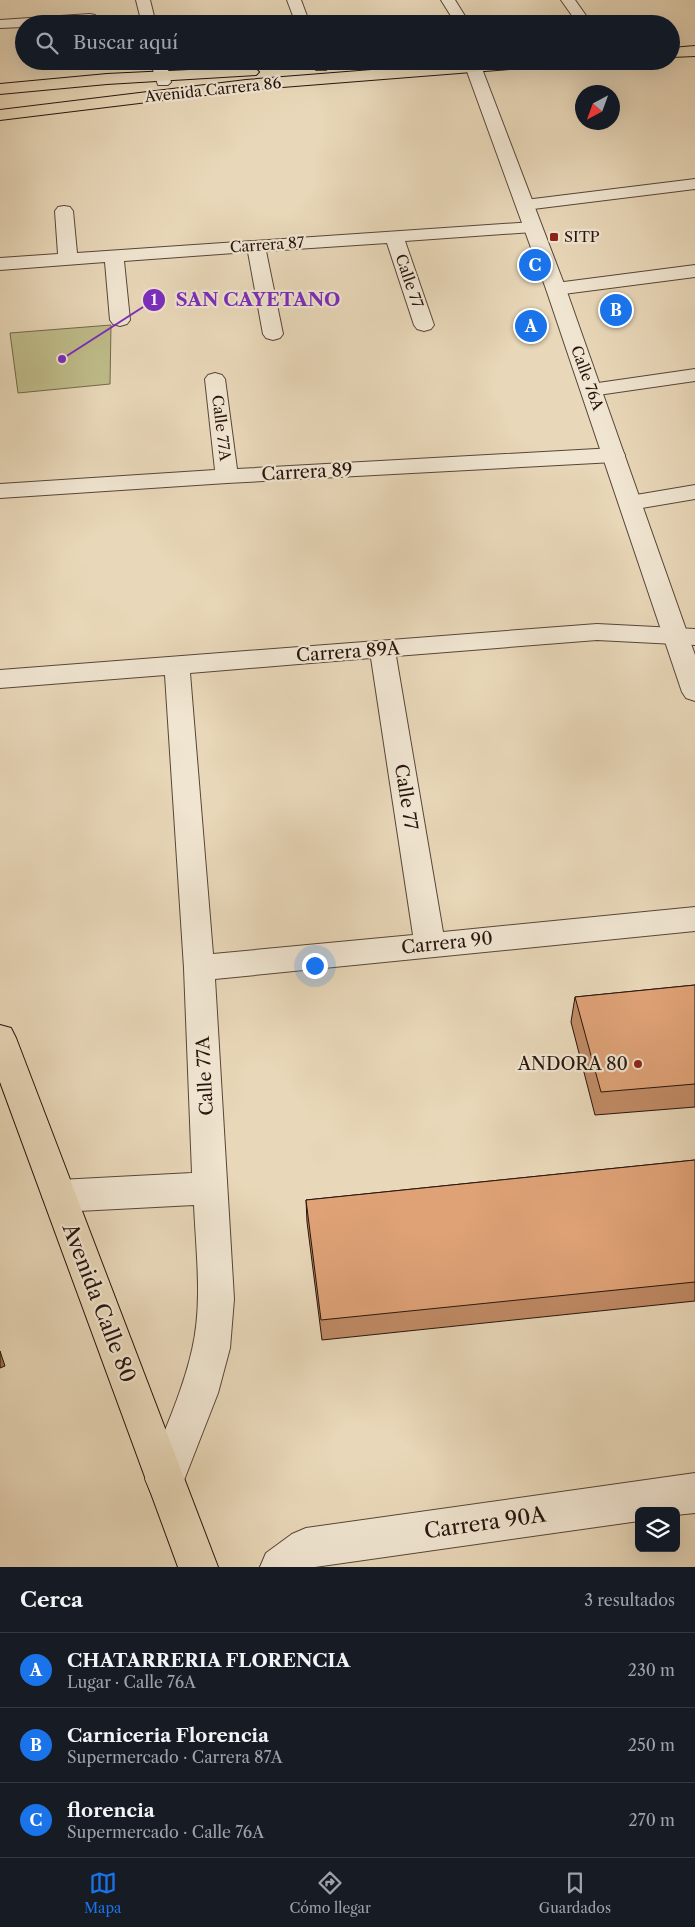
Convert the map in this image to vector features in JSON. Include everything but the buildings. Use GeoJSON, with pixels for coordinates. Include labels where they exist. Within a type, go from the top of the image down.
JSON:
{"type":"FeatureCollection","features":[{"type":"Feature","properties":{"kind":"main road"},"geometry":{"type":"LineString","coordinates":[[680,40],[695,39]]}},
{"type":"Feature","properties":{"kind":"main road"},"geometry":{"type":"LineString","coordinates":[[680,52],[695,51]]}},
{"type":"Feature","properties":{"kind":"main road","name":"Avenida Carrera 86"},"geometry":{"type":"LineString","coordinates":[[0,102],[161,73],[251,72],[268,70]]}},
{"type":"Feature","properties":{"kind":"main road","name":"Avenida Carrera 86"},"geometry":{"type":"LineString","coordinates":[[0,115],[246,85],[425,70]]}},
{"type":"Feature","properties":{"kind":"main road"},"geometry":{"type":"LineString","coordinates":[[0,89],[161,73]]}},
{"type":"Feature","properties":{"kind":"main road","name":"Avenida Calle 80"},"geometry":{"type":"LineString","coordinates":[[0,1038],[198,1567]]}},
{"type":"Feature","properties":{"kind":"street"},"geometry":{"type":"LineString","coordinates":[[143,0],[147,15]]}},
{"type":"Feature","properties":{"kind":"street"},"geometry":{"type":"LineString","coordinates":[[294,0],[300,15]]}},
{"type":"Feature","properties":{"kind":"street"},"geometry":{"type":"LineString","coordinates":[[448,0],[457,15]]}},
{"type":"Feature","properties":{"kind":"street"},"geometry":{"type":"LineString","coordinates":[[568,0],[579,15]]}},
{"type":"Feature","properties":{"kind":"street"},"geometry":{"type":"LineString","coordinates":[[0,24],[15,23]]}},
{"type":"Feature","properties":{"kind":"street","name":"Calle 76A"},"geometry":{"type":"LineString","coordinates":[[474,70],[556,289],[630,503],[685,637],[695,692]]}},
{"type":"Feature","properties":{"kind":"street"},"geometry":{"type":"LineString","coordinates":[[525,205],[695,184]]}},
{"type":"Feature","properties":{"kind":"street"},"geometry":{"type":"LineString","coordinates":[[64,211],[68,259]]}},
{"type":"Feature","properties":{"kind":"street","name":"Carrera 87"},"geometry":{"type":"LineString","coordinates":[[0,264],[533,227]]}},
{"type":"Feature","properties":{"kind":"street","name":"Calle 77"},"geometry":{"type":"LineString","coordinates":[[394,237],[424,325]]}},
{"type":"Feature","properties":{"kind":"street"},"geometry":{"type":"LineString","coordinates":[[256,246],[273,334]]}},
{"type":"Feature","properties":{"kind":"street"},"geometry":{"type":"LineString","coordinates":[[114,256],[120,320]]}},
{"type":"Feature","properties":{"kind":"street"},"geometry":{"type":"LineString","coordinates":[[556,289],[695,270]]}},
{"type":"Feature","properties":{"kind":"street"},"geometry":{"type":"LineString","coordinates":[[591,390],[695,375]]}},
{"type":"Feature","properties":{"kind":"street","name":"Calle 77A"},"geometry":{"type":"LineString","coordinates":[[215,379],[227,476]]}},
{"type":"Feature","properties":{"kind":"street","name":"Carrera 89"},"geometry":{"type":"LineString","coordinates":[[0,491],[227,476],[614,455]]}},
{"type":"Feature","properties":{"kind":"street"},"geometry":{"type":"LineString","coordinates":[[630,503],[695,492]]}},
{"type":"Feature","properties":{"kind":"street","name":"Carrera 89A"},"geometry":{"type":"LineString","coordinates":[[0,679],[597,632],[632,632],[685,637]]}},
{"type":"Feature","properties":{"kind":"street","name":"Calle 77"},"geometry":{"type":"LineString","coordinates":[[382,649],[430,945]]}},
{"type":"Feature","properties":{"kind":"street","name":"Calle 77A"},"geometry":{"type":"LineString","coordinates":[[165,1479],[199,1393],[211,1348],[216,1299],[199,968],[177,665]]}},
{"type":"Feature","properties":{"kind":"street","name":"Carrera 90"},"geometry":{"type":"LineString","coordinates":[[199,968],[695,919]]}},
{"type":"Feature","properties":{"kind":"street"},"geometry":{"type":"LineString","coordinates":[[58,1196],[210,1188]]}},
{"type":"Feature","properties":{"kind":"street","name":"Carrera 90A"},"geometry":{"type":"LineString","coordinates":[[280,1567],[306,1548],[695,1493]]}},
{"type":"Feature","properties":{"kind":"shaded area"},"geometry":{"type":"Polygon","coordinates":[[[111,325],[110,384],[18,393],[10,333],[111,325]]]}},
{"type":"Feature","properties":{"kind":"place","name":"SITP"},"geometry":{"type":"Point","coordinates":[554,237]}},
{"type":"Feature","properties":{"kind":"place","name":"florencia"},"geometry":{"type":"Point","coordinates":[535,265]}},
{"type":"Feature","properties":{"kind":"place","name":"Carniceria Florencia"},"geometry":{"type":"Point","coordinates":[616,310]}},
{"type":"Feature","properties":{"kind":"place","name":"CHATARRERIA FLORENCIA"},"geometry":{"type":"Point","coordinates":[531,326]}},
{"type":"Feature","properties":{"kind":"place","name":"SAN CAYETANO"},"geometry":{"type":"Point","coordinates":[62,359]}},
{"type":"Feature","properties":{"kind":"place","name":"ANDORA 80"},"geometry":{"type":"Point","coordinates":[638,1064]}}]}
